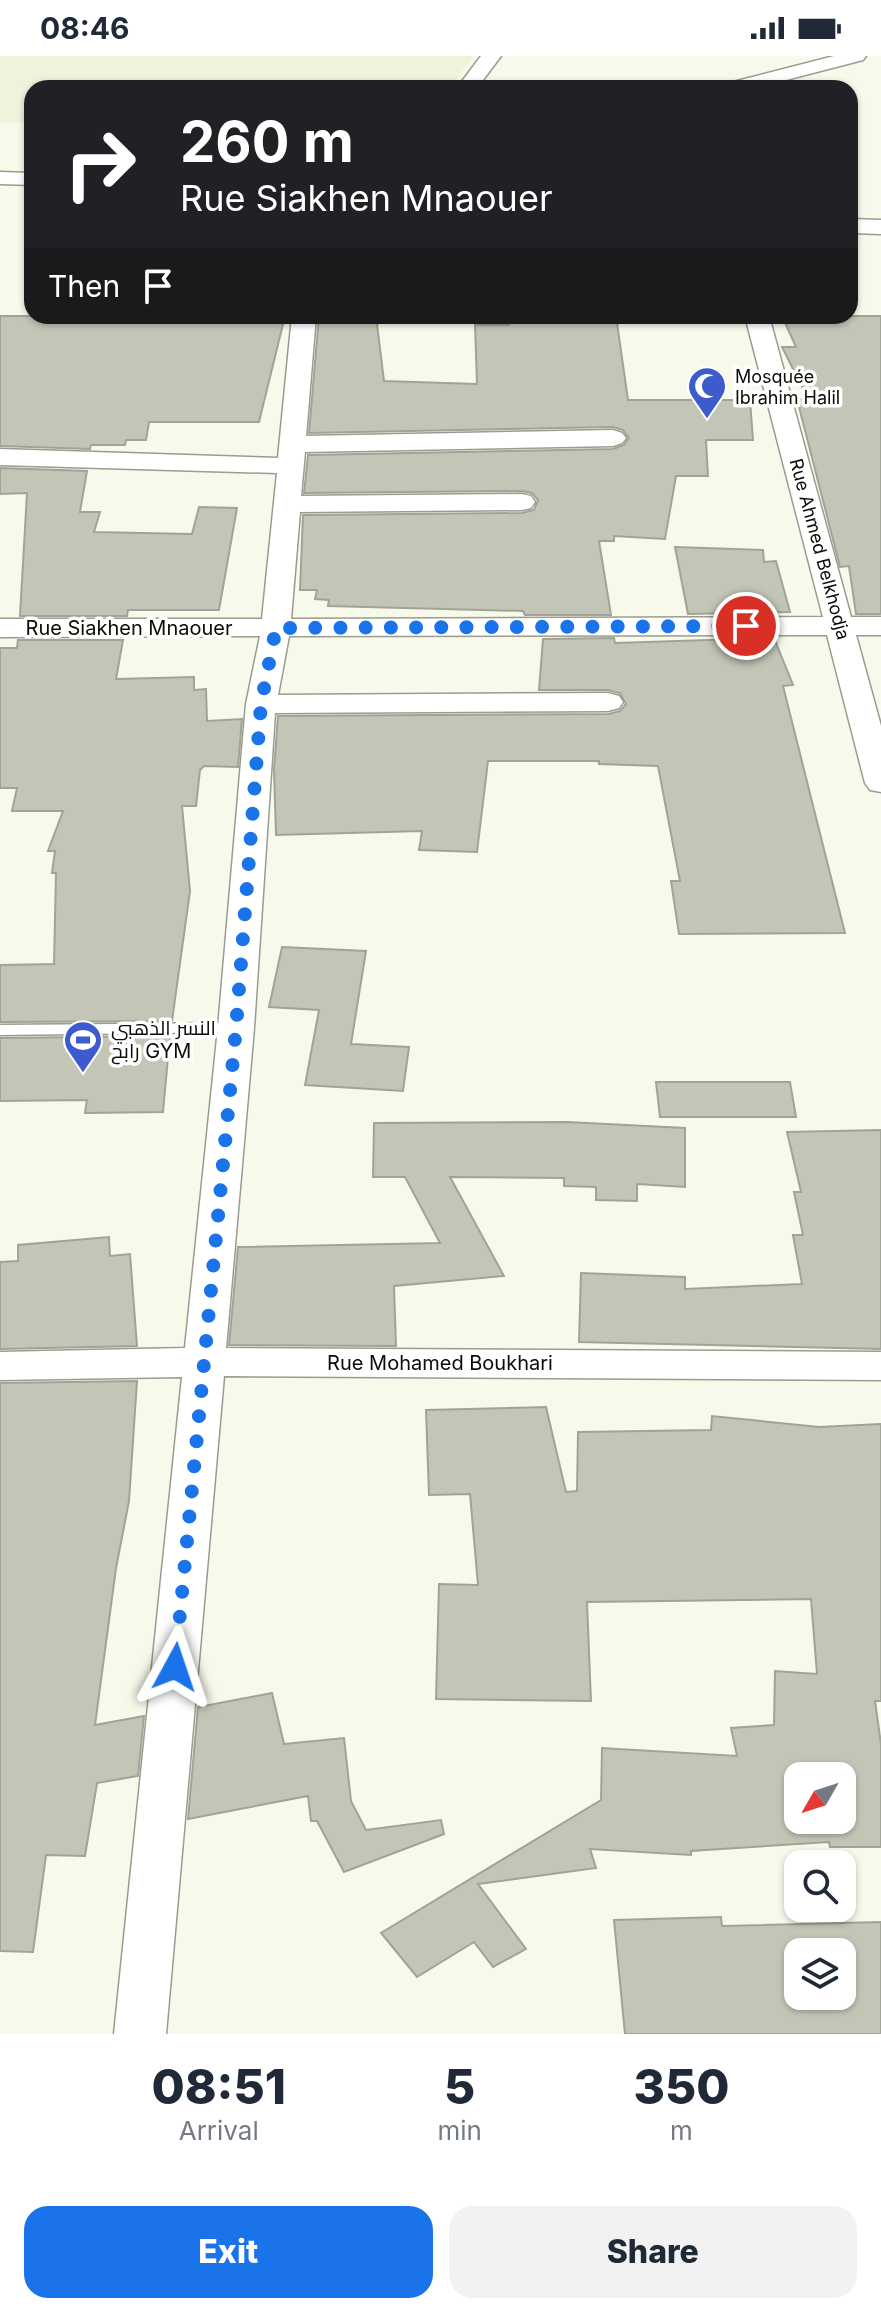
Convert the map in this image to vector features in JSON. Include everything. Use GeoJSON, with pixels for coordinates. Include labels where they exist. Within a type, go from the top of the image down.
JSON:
{"type":"FeatureCollection","features":[{"type":"Feature","properties":{"kind":"street"},"geometry":{"type":"LineString","coordinates":[[473,80],[491,56]]}},
{"type":"Feature","properties":{"kind":"street"},"geometry":{"type":"LineString","coordinates":[[763,80],[856,56]]}},
{"type":"Feature","properties":{"kind":"street"},"geometry":{"type":"LineString","coordinates":[[0,178],[24,179]]}},
{"type":"Feature","properties":{"kind":"street"},"geometry":{"type":"LineString","coordinates":[[858,226],[881,227]]}},
{"type":"Feature","properties":{"kind":"street"},"geometry":{"type":"LineString","coordinates":[[140,2034],[236,1028],[261,704],[276,628],[303,324]]}},
{"type":"Feature","properties":{"kind":"street","name":"Rue Ahmed Belkhodja"},"geometry":{"type":"LineString","coordinates":[[759,324],[881,783]]}},
{"type":"Feature","properties":{"kind":"street"},"geometry":{"type":"LineString","coordinates":[[0,457],[292,455],[613,438]]}},
{"type":"Feature","properties":{"kind":"street"},"geometry":{"type":"LineString","coordinates":[[288,504],[522,502]]}},
{"type":"Feature","properties":{"kind":"street","name":"Rue Siakhen Mnaouer"},"geometry":{"type":"LineString","coordinates":[[0,628],[881,626]]}},
{"type":"Feature","properties":{"kind":"street"},"geometry":{"type":"LineString","coordinates":[[261,704],[608,702]]}},
{"type":"Feature","properties":{"kind":"street","name":"Rue Mohamed Boukhari"},"geometry":{"type":"LineString","coordinates":[[0,1366],[203,1362],[881,1366]]}},
{"type":"Feature","properties":{"kind":"lane"},"geometry":{"type":"LineString","coordinates":[[0,1030],[236,1028]]}},
{"type":"Feature","properties":{"kind":"shaded area"},"geometry":{"type":"Polygon","coordinates":[[[0,56],[473,56],[456,80],[24,80],[24,124],[0,122],[0,56]]]}},
{"type":"Feature","properties":{"kind":"building"},"geometry":{"type":"Polygon","coordinates":[[[0,316],[24,316],[24,324],[283,324],[259,422],[149,422],[146,440],[126,440],[125,445],[91,445],[90,449],[0,446],[0,316]]]}},
{"type":"Feature","properties":{"kind":"building"},"geometry":{"type":"Polygon","coordinates":[[[858,316],[881,316],[881,614],[856,614],[849,566],[840,567],[797,399],[808,399],[782,347],[796,347],[786,324],[858,324],[858,316]]]}},
{"type":"Feature","properties":{"kind":"building"},"geometry":{"type":"Polygon","coordinates":[[[318,324],[377,324],[384,381],[477,384],[475,325],[617,324],[628,400],[750,400],[753,440],[706,440],[708,476],[676,476],[665,539],[614,536],[614,541],[599,541],[611,615],[525,615],[523,611],[328,606],[329,600],[315,599],[317,590],[300,590],[303,515],[522,513],[534,510],[538,500],[532,493],[522,491],[304,493],[308,455],[613,449],[624,445],[629,438],[623,430],[613,427],[309,433],[318,324]]]}},
{"type":"Feature","properties":{"kind":"building"},"geometry":{"type":"Polygon","coordinates":[[[0,468],[87,471],[80,512],[100,512],[94,532],[192,534],[199,507],[237,508],[219,610],[128,610],[127,616],[20,616],[27,493],[0,494],[0,468]]]}},
{"type":"Feature","properties":{"kind":"building"},"geometry":{"type":"Polygon","coordinates":[[[675,547],[763,550],[764,562],[776,561],[790,612],[688,614],[675,547]]]}},
{"type":"Feature","properties":{"kind":"building"},"geometry":{"type":"Polygon","coordinates":[[[614,638],[615,643],[774,638],[793,685],[783,686],[845,933],[679,934],[671,881],[680,881],[658,766],[599,764],[599,761],[488,761],[477,852],[419,850],[422,831],[276,835],[274,769],[278,716],[609,714],[620,711],[626,704],[620,693],[608,690],[539,690],[543,639],[614,638]]]}},
{"type":"Feature","properties":{"kind":"building"},"geometry":{"type":"Polygon","coordinates":[[[18,640],[123,640],[116,679],[194,677],[194,690],[206,689],[207,721],[242,719],[238,767],[204,766],[200,770],[196,806],[182,806],[190,891],[172,1021],[0,1022],[0,965],[54,964],[56,873],[52,873],[55,851],[48,851],[63,811],[12,811],[17,788],[0,788],[0,648],[17,648],[18,640]]]}},
{"type":"Feature","properties":{"kind":"building"},"geometry":{"type":"Polygon","coordinates":[[[282,947],[366,951],[351,1044],[409,1047],[403,1091],[305,1085],[319,1010],[269,1007],[282,947]]]}},
{"type":"Feature","properties":{"kind":"building","name":"النسر الذهبي رابح GYM"},"geometry":{"type":"Polygon","coordinates":[[[170,1036],[163,1112],[85,1113],[87,1100],[0,1101],[0,1038],[170,1036]]]}},
{"type":"Feature","properties":{"kind":"building"},"geometry":{"type":"Polygon","coordinates":[[[656,1082],[790,1082],[796,1117],[660,1117],[656,1082]]]}},
{"type":"Feature","properties":{"kind":"building"},"geometry":{"type":"Polygon","coordinates":[[[567,1122],[685,1128],[685,1187],[637,1184],[637,1201],[596,1200],[596,1187],[564,1186],[564,1178],[450,1177],[504,1276],[394,1286],[396,1346],[229,1345],[238,1247],[440,1243],[405,1177],[373,1177],[374,1123],[567,1122]]]}},
{"type":"Feature","properties":{"kind":"building"},"geometry":{"type":"Polygon","coordinates":[[[881,1130],[881,1349],[579,1342],[581,1273],[685,1277],[685,1289],[802,1284],[793,1235],[803,1235],[794,1192],[801,1192],[787,1132],[881,1130]]]}},
{"type":"Feature","properties":{"kind":"building"},"geometry":{"type":"Polygon","coordinates":[[[109,1237],[110,1256],[130,1254],[137,1346],[0,1349],[0,1262],[18,1261],[18,1245],[109,1237]]]}},
{"type":"Feature","properties":{"kind":"building"},"geometry":{"type":"Polygon","coordinates":[[[137,1381],[129,1501],[116,1568],[95,1725],[144,1716],[138,1776],[97,1783],[85,1856],[46,1855],[33,1952],[0,1951],[0,1383],[137,1381]]]}},
{"type":"Feature","properties":{"kind":"building"},"geometry":{"type":"Polygon","coordinates":[[[546,1407],[566,1492],[577,1491],[578,1432],[711,1430],[712,1416],[819,1427],[881,1424],[881,1701],[875,1701],[881,1744],[881,1847],[830,1847],[829,1842],[691,1851],[691,1855],[590,1849],[596,1868],[478,1884],[526,1949],[493,1967],[474,1942],[417,1977],[381,1933],[601,1800],[602,1748],[737,1756],[731,1728],[774,1725],[775,1671],[817,1674],[811,1599],[587,1602],[591,1701],[436,1699],[439,1584],[478,1585],[470,1494],[429,1495],[426,1410],[546,1407]]]}},
{"type":"Feature","properties":{"kind":"building"},"geometry":{"type":"Polygon","coordinates":[[[272,1693],[284,1744],[344,1738],[351,1801],[366,1830],[441,1820],[444,1834],[344,1872],[317,1821],[311,1821],[308,1796],[188,1819],[198,1707],[272,1693]]]}},
{"type":"Feature","properties":{"kind":"building"},"geometry":{"type":"Polygon","coordinates":[[[721,1917],[722,1926],[881,1922],[881,2034],[625,2034],[614,1920],[721,1917]]]}},
{"type":"Feature","properties":{"kind":"place","name":"Mosquée Ibrahim Halil"},"geometry":{"type":"Point","coordinates":[707,420]}},
{"type":"Feature","properties":{"kind":"place","name":"النسر الذهبي رابح GYM"},"geometry":{"type":"Point","coordinates":[83,1074]}},
{"type":"Feature","properties":{"kind":"route"},"geometry":{"type":"LineString","coordinates":[[175,1667],[236,1028],[261,704],[276,628],[746,626]]}}]}
